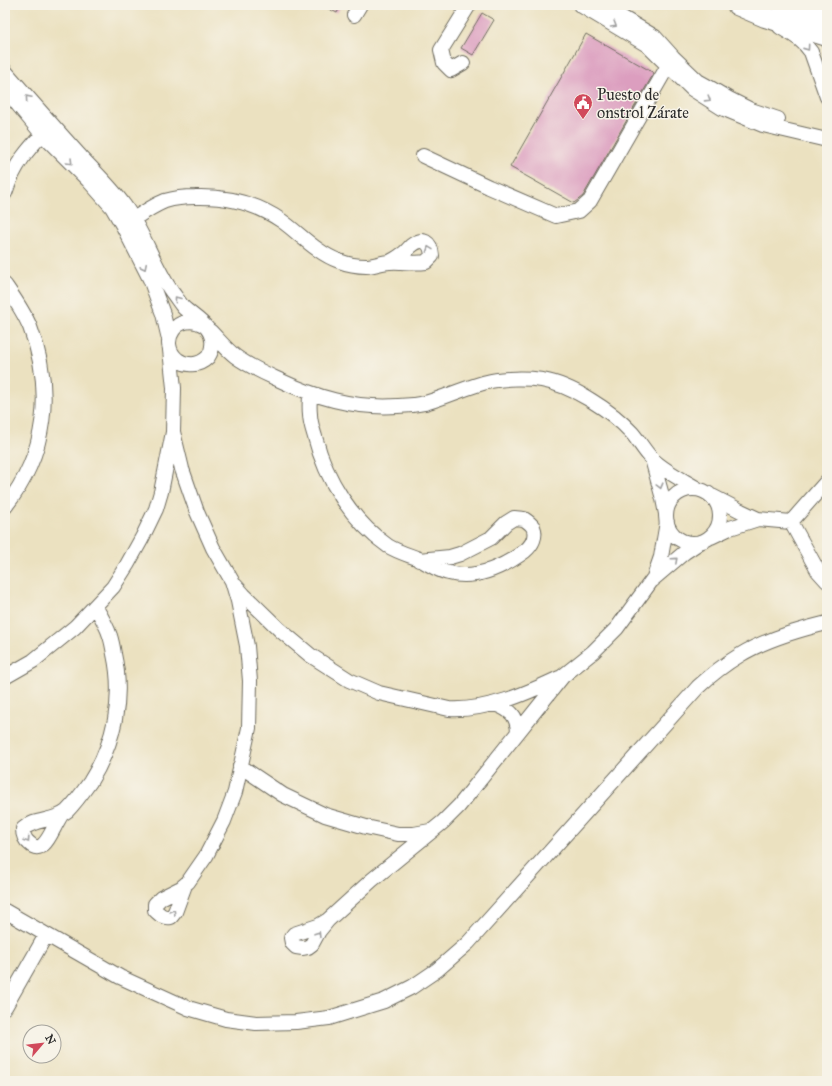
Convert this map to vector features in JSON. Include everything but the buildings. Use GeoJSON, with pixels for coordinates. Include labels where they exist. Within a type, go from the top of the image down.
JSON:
{"type":"FeatureCollection","features":[{"type":"Feature","properties":{"kind":"highway"},"geometry":{"type":"LineString","coordinates":[[737,5],[765,17],[827,36]]}},
{"type":"Feature","properties":{"kind":"highway"},"geometry":{"type":"LineString","coordinates":[[783,5],[827,18]]}},
{"type":"Feature","properties":{"kind":"street"},"geometry":{"type":"LineString","coordinates":[[463,63],[451,70],[444,63],[441,50],[469,5]]}},
{"type":"Feature","properties":{"kind":"street"},"geometry":{"type":"LineString","coordinates":[[580,5],[647,45],[698,81],[729,99],[767,116],[827,131]]}},
{"type":"Feature","properties":{"kind":"street"},"geometry":{"type":"LineString","coordinates":[[601,5],[655,37],[670,61],[692,89],[722,108],[763,125],[827,140]]}},
{"type":"Feature","properties":{"kind":"street"},"geometry":{"type":"LineString","coordinates":[[765,17],[807,46],[811,52],[827,97]]}},
{"type":"Feature","properties":{"kind":"street"},"geometry":{"type":"LineString","coordinates":[[423,156],[556,216],[579,211],[590,201],[670,61]]}},
{"type":"Feature","properties":{"kind":"street"},"geometry":{"type":"LineString","coordinates":[[5,71],[47,129],[88,180],[112,207],[129,222],[161,274],[183,306],[235,356],[264,373],[310,393],[332,400],[350,404],[387,407],[424,403],[491,381],[524,378],[556,383],[573,390],[610,414],[632,433],[652,459],[669,472],[704,492],[758,519],[791,522]]}},
{"type":"Feature","properties":{"kind":"street"},"geometry":{"type":"LineString","coordinates":[[5,89],[47,129]]}},
{"type":"Feature","properties":{"kind":"street"},"geometry":{"type":"LineString","coordinates":[[5,194],[9,182],[21,160],[31,146],[47,129]]}},
{"type":"Feature","properties":{"kind":"street"},"geometry":{"type":"LineString","coordinates":[[129,222],[152,207],[166,201],[184,197],[208,196],[225,198],[242,202],[260,209],[281,221],[322,252],[337,260],[345,263],[366,266],[390,262]]}},
{"type":"Feature","properties":{"kind":"street"},"geometry":{"type":"LineString","coordinates":[[129,222],[163,314],[173,355],[178,360],[190,364],[225,355],[235,356]]}},
{"type":"Feature","properties":{"kind":"street"},"geometry":{"type":"LineString","coordinates":[[5,285],[20,307],[30,326],[42,371],[44,388],[43,422],[38,445],[26,475],[5,507]]}},
{"type":"Feature","properties":{"kind":"street"},"geometry":{"type":"LineString","coordinates":[[5,677],[33,661],[75,627],[96,606],[113,587],[142,538],[156,509],[161,492],[173,432],[174,388],[170,344],[171,333],[180,323],[193,320],[200,322],[207,328],[212,337],[212,350],[208,356],[182,377],[174,388]]}},
{"type":"Feature","properties":{"kind":"street"},"geometry":{"type":"LineString","coordinates":[[310,393],[310,415],[318,448],[333,483],[356,517],[375,536],[390,547],[449,574],[477,574],[492,570],[515,558],[529,548],[534,539],[532,526],[524,519],[514,518],[506,523],[491,538],[460,554],[450,557],[419,560]]}},
{"type":"Feature","properties":{"kind":"street"},"geometry":{"type":"LineString","coordinates":[[173,432],[182,469],[197,512],[213,548],[232,582],[256,607],[280,630],[310,654],[349,680],[379,693],[449,709],[461,710],[495,704],[537,689],[562,676],[593,652],[617,628],[652,580],[685,552],[730,528],[758,519]]}},
{"type":"Feature","properties":{"kind":"street"},"geometry":{"type":"LineString","coordinates":[[652,459],[663,499],[667,518],[670,530],[676,537],[683,541],[692,543],[704,541],[714,534],[720,518],[716,501],[704,492],[691,489],[684,490],[677,494],[668,506],[667,518],[661,557],[652,580]]}},
{"type":"Feature","properties":{"kind":"street"},"geometry":{"type":"LineString","coordinates":[[166,470],[182,469]]}},
{"type":"Feature","properties":{"kind":"street"},"geometry":{"type":"LineString","coordinates":[[791,522],[827,481]]}},
{"type":"Feature","properties":{"kind":"street"},"geometry":{"type":"LineString","coordinates":[[791,522],[818,571],[827,581]]}},
{"type":"Feature","properties":{"kind":"street"},"geometry":{"type":"LineString","coordinates":[[184,885],[188,882],[206,856],[224,821],[235,792],[249,728],[250,681],[247,646],[232,582]]}},
{"type":"Feature","properties":{"kind":"street"},"geometry":{"type":"LineString","coordinates":[[61,815],[75,803],[96,773],[113,733],[117,711],[118,688],[116,662],[110,637],[96,606]]}},
{"type":"Feature","properties":{"kind":"street"},"geometry":{"type":"LineString","coordinates":[[240,615],[248,609],[256,607]]}},
{"type":"Feature","properties":{"kind":"street"},"geometry":{"type":"LineString","coordinates":[[5,912],[120,977],[188,1008],[226,1019],[256,1023],[296,1022],[330,1018],[384,1001],[412,987],[437,970],[468,943],[693,693],[713,673],[740,655],[768,641],[827,623]]}},
{"type":"Feature","properties":{"kind":"street"},"geometry":{"type":"LineString","coordinates":[[328,920],[372,880],[443,822],[459,806],[562,676]]}},
{"type":"Feature","properties":{"kind":"street"},"geometry":{"type":"LineString","coordinates":[[495,704],[513,713],[518,724],[518,732]]}},
{"type":"Feature","properties":{"kind":"street"},"geometry":{"type":"LineString","coordinates":[[240,766],[283,795],[325,815],[366,827],[398,834],[414,834],[432,830]]}},
{"type":"Feature","properties":{"kind":"street"},"geometry":{"type":"LineString","coordinates":[[398,834],[404,854]]}},
{"type":"Feature","properties":{"kind":"street"},"geometry":{"type":"LineString","coordinates":[[5,1008],[46,935]]}},
{"type":"Feature","properties":{"kind":"place","name":"Puesto de onstrol Zárate"},"geometry":{"type":"Point","coordinates":[583,120]}}]}
